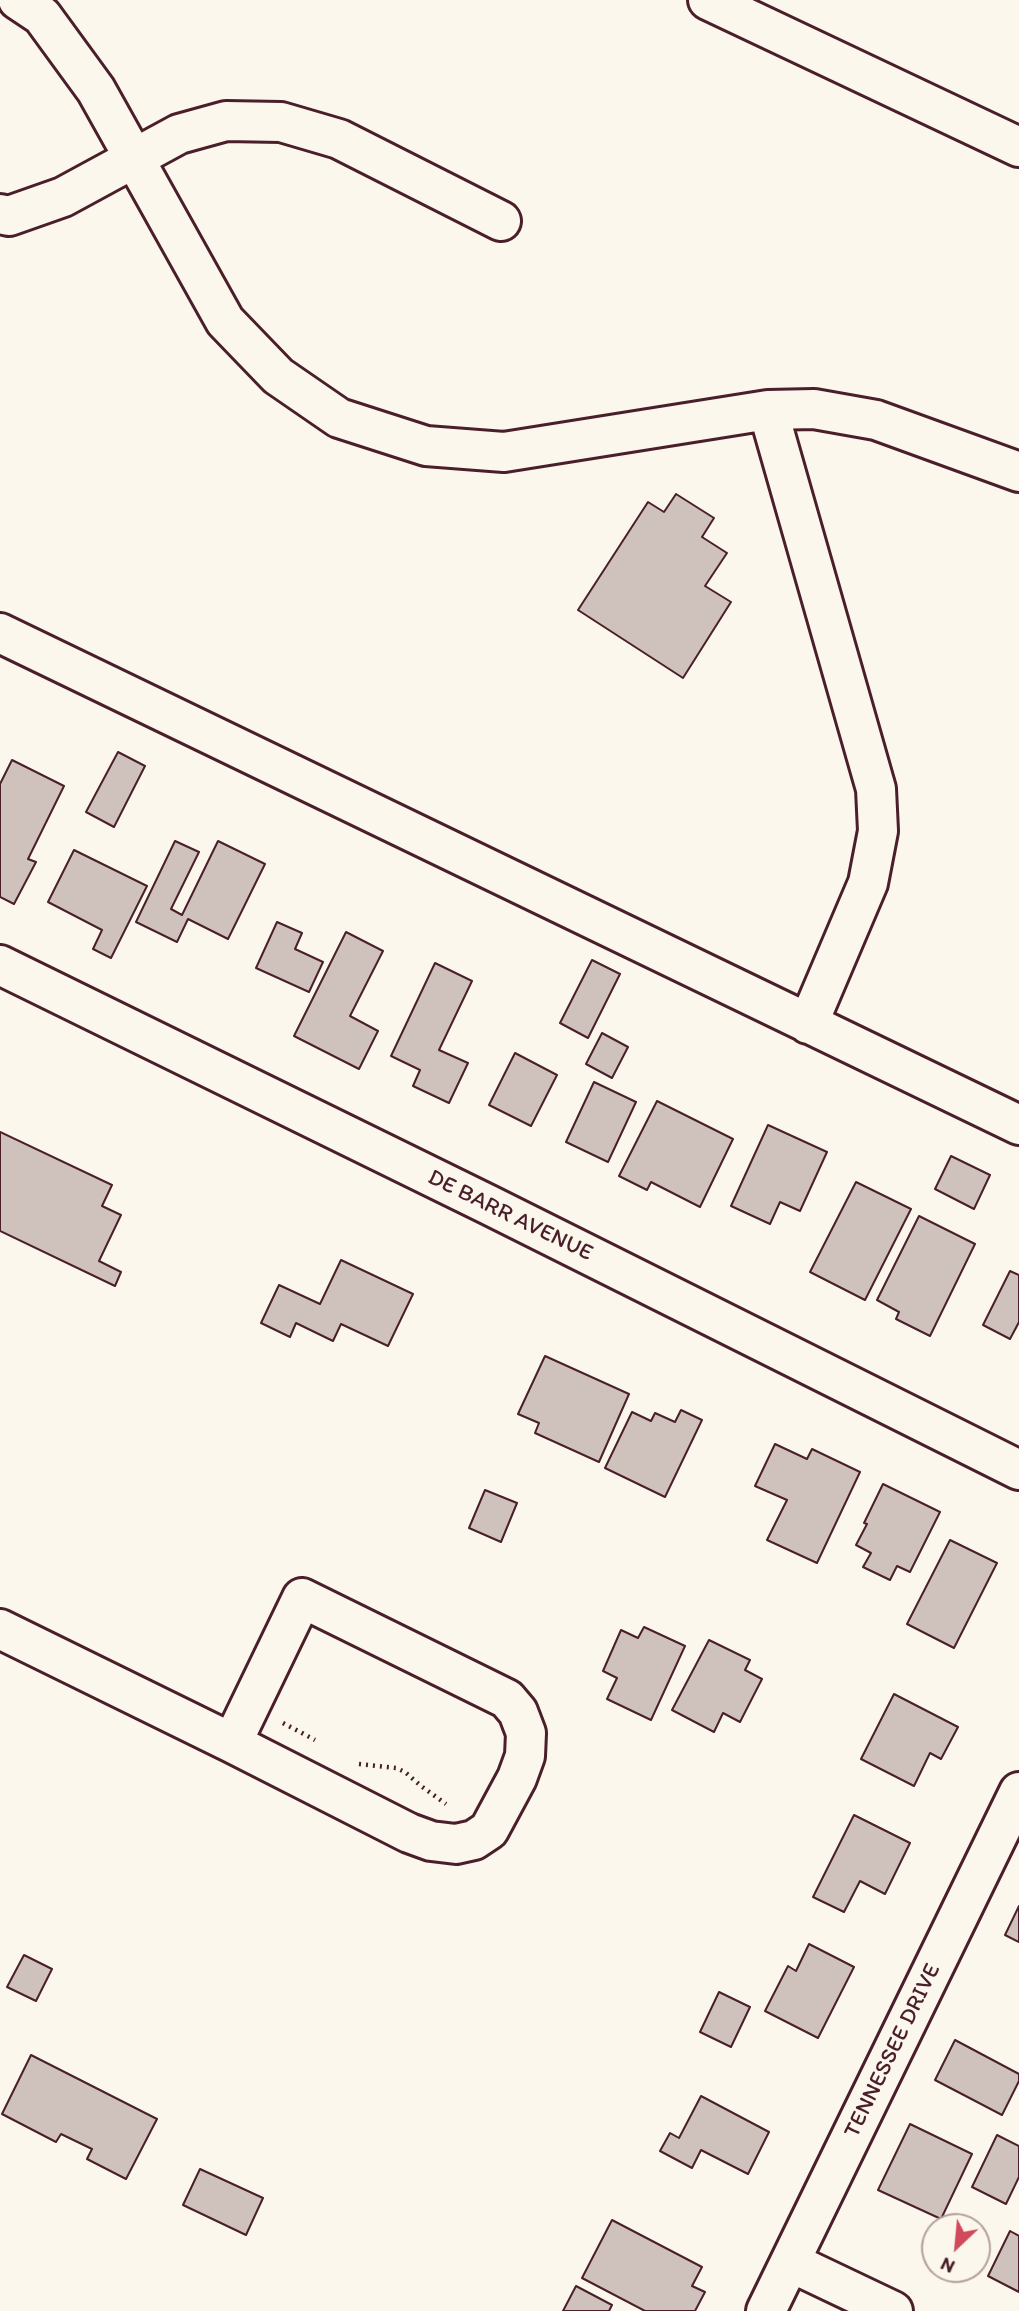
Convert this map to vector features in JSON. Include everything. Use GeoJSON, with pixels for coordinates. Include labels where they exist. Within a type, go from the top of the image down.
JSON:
{"type":"FeatureCollection","features":[{"type":"Feature","properties":{"kind":"street"},"geometry":{"type":"LineString","coordinates":[[18,0],[42,16],[96,90],[225,321],[278,376],[339,418],[426,446],[504,452],[768,410],[814,409],[876,420],[1019,472]]}},
{"type":"Feature","properties":{"kind":"street"},"geometry":{"type":"LineString","coordinates":[[708,0],[1019,147]]}},
{"type":"Feature","properties":{"kind":"street"},"geometry":{"type":"LineString","coordinates":[[0,214],[9,216],[63,197],[178,134],[226,121],[281,122],[339,139],[501,221]]}},
{"type":"Feature","properties":{"kind":"street"},"geometry":{"type":"LineString","coordinates":[[768,410],[876,789],[878,831],[868,883],[808,1024]]}},
{"type":"Feature","properties":{"kind":"street"},"geometry":{"type":"LineString","coordinates":[[0,633],[1019,1125]]}},
{"type":"Feature","properties":{"kind":"street","name":"DE BARR AVENUE"},"geometry":{"type":"LineString","coordinates":[[0,965],[1019,1470]]}},
{"type":"Feature","properties":{"kind":"street"},"geometry":{"type":"LineString","coordinates":[[0,1629],[409,1833],[431,1841],[456,1844],[474,1840],[489,1830],[526,1756],[526,1733],[518,1712],[507,1699],[302,1598],[232,1743]]}},
{"type":"Feature","properties":{"kind":"street","name":"TENNESSEE DRIVE"},"geometry":{"type":"LineString","coordinates":[[766,2311],[1019,1792]]}},
{"type":"Feature","properties":{"kind":"street"},"geometry":{"type":"LineString","coordinates":[[790,2262],[893,2311]]}},
{"type":"Feature","properties":{"kind":"path"},"geometry":{"type":"LineString","coordinates":[[250,1707],[301,1731],[319,1743]]}},
{"type":"Feature","properties":{"kind":"path"},"geometry":{"type":"LineString","coordinates":[[352,1763],[396,1768],[405,1772],[442,1801],[489,1830]]}},
{"type":"Feature","properties":{"kind":"building"},"geometry":{"type":"Polygon","coordinates":[[[676,494],[714,518],[702,537],[727,553],[705,586],[731,602],[683,678],[578,610],[648,502],[664,512],[676,494]]]}},
{"type":"Feature","properties":{"kind":"building"},"geometry":{"type":"Polygon","coordinates":[[[118,752],[145,766],[114,827],[86,812],[118,752]]]}},
{"type":"Feature","properties":{"kind":"building"},"geometry":{"type":"Polygon","coordinates":[[[12,760],[64,786],[28,859],[36,862],[14,904],[0,897],[0,784],[12,760]]]}},
{"type":"Feature","properties":{"kind":"building"},"geometry":{"type":"Polygon","coordinates":[[[175,841],[199,852],[171,909],[182,915],[218,841],[265,864],[228,939],[188,919],[177,942],[136,922],[175,841]]]}},
{"type":"Feature","properties":{"kind":"building"},"geometry":{"type":"Polygon","coordinates":[[[74,850],[147,886],[111,958],[93,949],[102,930],[48,902],[74,850]]]}},
{"type":"Feature","properties":{"kind":"building"},"geometry":{"type":"Polygon","coordinates":[[[277,922],[302,933],[295,949],[323,962],[309,992],[256,968],[277,922]]]}},
{"type":"Feature","properties":{"kind":"building"},"geometry":{"type":"Polygon","coordinates":[[[346,932],[383,951],[350,1016],[378,1031],[359,1069],[294,1036],[346,932]]]}},
{"type":"Feature","properties":{"kind":"building"},"geometry":{"type":"Polygon","coordinates":[[[592,960],[620,974],[588,1038],[560,1023],[592,960]]]}},
{"type":"Feature","properties":{"kind":"building"},"geometry":{"type":"Polygon","coordinates":[[[435,963],[472,981],[439,1050],[468,1063],[449,1103],[413,1086],[420,1070],[391,1056],[435,963]]]}},
{"type":"Feature","properties":{"kind":"building"},"geometry":{"type":"Polygon","coordinates":[[[602,1033],[628,1047],[612,1078],[586,1064],[602,1033]]]}},
{"type":"Feature","properties":{"kind":"building"},"geometry":{"type":"Polygon","coordinates":[[[515,1053],[557,1075],[531,1126],[489,1105],[515,1053]]]}},
{"type":"Feature","properties":{"kind":"building"},"geometry":{"type":"Polygon","coordinates":[[[594,1082],[636,1102],[608,1162],[566,1142],[594,1082]]]}},
{"type":"Feature","properties":{"kind":"building"},"geometry":{"type":"Polygon","coordinates":[[[657,1101],[733,1139],[700,1207],[651,1182],[647,1190],[619,1176],[657,1101]]]}},
{"type":"Feature","properties":{"kind":"building"},"geometry":{"type":"Polygon","coordinates":[[[768,1125],[827,1152],[800,1211],[780,1202],[770,1224],[731,1206],[768,1125]]]}},
{"type":"Feature","properties":{"kind":"building"},"geometry":{"type":"Polygon","coordinates":[[[0,1132],[112,1185],[102,1206],[121,1215],[99,1261],[121,1272],[115,1286],[0,1231],[0,1132]]]}},
{"type":"Feature","properties":{"kind":"building"},"geometry":{"type":"Polygon","coordinates":[[[951,1156],[990,1175],[974,1209],[935,1189],[951,1156]]]}},
{"type":"Feature","properties":{"kind":"building"},"geometry":{"type":"Polygon","coordinates":[[[856,1182],[911,1209],[865,1300],[810,1272],[856,1182]]]}},
{"type":"Feature","properties":{"kind":"building"},"geometry":{"type":"Polygon","coordinates":[[[919,1216],[975,1244],[930,1336],[896,1319],[899,1312],[877,1300],[919,1216]]]}},
{"type":"Feature","properties":{"kind":"building"},"geometry":{"type":"Polygon","coordinates":[[[341,1260],[413,1294],[388,1346],[341,1324],[333,1341],[296,1323],[290,1337],[261,1323],[279,1285],[320,1304],[341,1260]]]}},
{"type":"Feature","properties":{"kind":"building"},"geometry":{"type":"Polygon","coordinates":[[[1010,1271],[1019,1275],[1019,1322],[1010,1339],[983,1325],[1010,1271]]]}},
{"type":"Feature","properties":{"kind":"building"},"geometry":{"type":"Polygon","coordinates":[[[545,1356],[629,1394],[599,1462],[535,1433],[539,1423],[518,1414],[545,1356]]]}},
{"type":"Feature","properties":{"kind":"building"},"geometry":{"type":"Polygon","coordinates":[[[681,1410],[702,1420],[665,1497],[605,1468],[632,1412],[651,1421],[655,1413],[675,1422],[681,1410]]]}},
{"type":"Feature","properties":{"kind":"building"},"geometry":{"type":"Polygon","coordinates":[[[775,1444],[807,1459],[812,1449],[860,1472],[817,1563],[767,1540],[787,1500],[755,1486],[775,1444]]]}},
{"type":"Feature","properties":{"kind":"building"},"geometry":{"type":"Polygon","coordinates":[[[883,1484],[940,1512],[910,1572],[897,1566],[890,1580],[863,1567],[871,1553],[856,1545],[883,1484]]]}},
{"type":"Feature","properties":{"kind":"building"},"geometry":{"type":"Polygon","coordinates":[[[485,1490],[517,1503],[501,1542],[469,1528],[485,1490]]]}},
{"type":"Feature","properties":{"kind":"building"},"geometry":{"type":"Polygon","coordinates":[[[950,1540],[997,1563],[954,1648],[907,1624],[950,1540]]]}},
{"type":"Feature","properties":{"kind":"building"},"geometry":{"type":"Polygon","coordinates":[[[644,1627],[685,1646],[651,1720],[607,1699],[617,1678],[603,1671],[621,1630],[638,1638],[644,1627]]]}},
{"type":"Feature","properties":{"kind":"building"},"geometry":{"type":"Polygon","coordinates":[[[709,1640],[750,1660],[745,1670],[762,1679],[740,1722],[723,1713],[714,1732],[672,1710],[709,1640]]]}},
{"type":"Feature","properties":{"kind":"building"},"geometry":{"type":"Polygon","coordinates":[[[894,1694],[958,1727],[941,1759],[930,1753],[914,1786],[861,1759],[894,1694]]]}},
{"type":"Feature","properties":{"kind":"building"},"geometry":{"type":"Polygon","coordinates":[[[854,1815],[910,1843],[885,1894],[860,1881],[844,1912],[813,1897],[854,1815]]]}},
{"type":"Feature","properties":{"kind":"building"},"geometry":{"type":"Polygon","coordinates":[[[1019,1906],[1019,1942],[1005,1935],[1019,1906]]]}},
{"type":"Feature","properties":{"kind":"building"},"geometry":{"type":"Polygon","coordinates":[[[809,1944],[854,1967],[818,2038],[765,2011],[788,1966],[796,1971],[809,1944]]]}},
{"type":"Feature","properties":{"kind":"building"},"geometry":{"type":"Polygon","coordinates":[[[24,1955],[52,1969],[36,2001],[7,1987],[24,1955]]]}},
{"type":"Feature","properties":{"kind":"building"},"geometry":{"type":"Polygon","coordinates":[[[719,1992],[750,2007],[731,2047],[700,2032],[719,1992]]]}},
{"type":"Feature","properties":{"kind":"building"},"geometry":{"type":"Polygon","coordinates":[[[955,2040],[1019,2074],[1019,2081],[1002,2115],[935,2080],[955,2040]]]}},
{"type":"Feature","properties":{"kind":"building"},"geometry":{"type":"Polygon","coordinates":[[[31,2055],[157,2119],[126,2179],[87,2159],[92,2149],[61,2134],[56,2142],[2,2114],[31,2055]]]}},
{"type":"Feature","properties":{"kind":"building"},"geometry":{"type":"Polygon","coordinates":[[[701,2096],[769,2132],[748,2174],[701,2150],[692,2168],[660,2151],[670,2133],[679,2138],[701,2096]]]}},
{"type":"Feature","properties":{"kind":"building"},"geometry":{"type":"Polygon","coordinates":[[[910,2124],[972,2154],[944,2213],[928,2213],[878,2190],[910,2124]]]}},
{"type":"Feature","properties":{"kind":"building"},"geometry":{"type":"Polygon","coordinates":[[[997,2135],[1019,2146],[1019,2177],[1006,2204],[972,2187],[997,2135]]]}},
{"type":"Feature","properties":{"kind":"building"},"geometry":{"type":"Polygon","coordinates":[[[200,2169],[263,2198],[246,2235],[183,2205],[200,2169]]]}},
{"type":"Feature","properties":{"kind":"building"},"geometry":{"type":"Polygon","coordinates":[[[612,2220],[702,2267],[692,2286],[705,2292],[695,2311],[645,2311],[582,2278],[612,2220]]]}},
{"type":"Feature","properties":{"kind":"building"},"geometry":{"type":"Polygon","coordinates":[[[1010,2231],[1019,2236],[1019,2292],[991,2278],[991,2270],[1010,2231]]]}},
{"type":"Feature","properties":{"kind":"building"},"geometry":{"type":"Polygon","coordinates":[[[576,2286],[612,2305],[609,2311],[563,2311],[576,2286]]]}}]}
